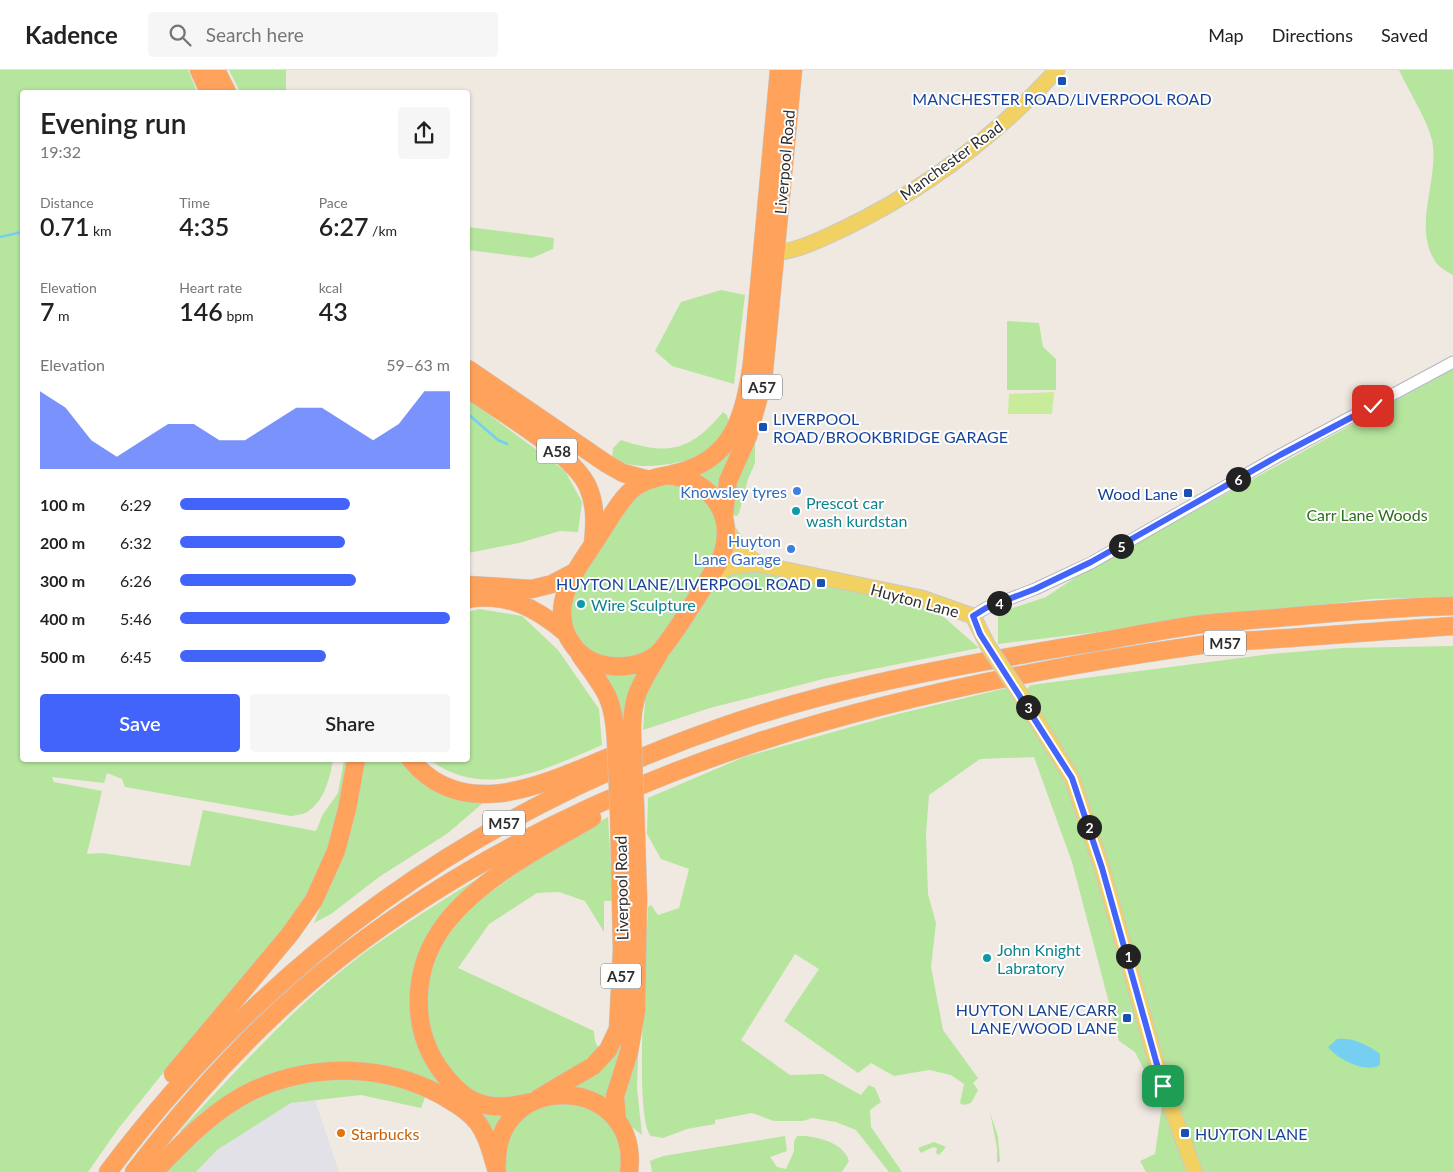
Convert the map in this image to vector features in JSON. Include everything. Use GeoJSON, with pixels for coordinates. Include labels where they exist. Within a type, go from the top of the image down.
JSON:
{"type":"FeatureCollection","features":[{"type":"Feature","properties":{"kind":"highway"},"geometry":{"type":"LineString","coordinates":[[199,70],[208,90]]}},
{"type":"Feature","properties":{"kind":"highway"},"geometry":{"type":"LineString","coordinates":[[216,70],[226,90]]}},
{"type":"Feature","properties":{"kind":"highway","name":"Liverpool Road"},"geometry":{"type":"LineString","coordinates":[[725,522],[728,481],[748,436],[763,382],[779,70]]}},
{"type":"Feature","properties":{"kind":"highway","name":"Liverpool Road"},"geometry":{"type":"LineString","coordinates":[[669,475],[688,470],[708,461],[731,438],[738,424],[752,363],[769,253],[793,70]]}},
{"type":"Feature","properties":{"kind":"highway","name":"A58"},"geometry":{"type":"LineString","coordinates":[[470,370],[607,464],[623,473],[649,480]]}},
{"type":"Feature","properties":{"kind":"highway","name":"A58"},"geometry":{"type":"LineString","coordinates":[[470,390],[560,454],[583,477],[595,509],[592,546]]}},
{"type":"Feature","properties":{"kind":"highway","name":"A57"},"geometry":{"type":"LineString","coordinates":[[669,475],[681,477],[701,485],[716,501],[725,522],[724,550],[709,578],[660,651],[635,665],[616,667],[588,658],[570,640],[563,624],[562,600],[566,586],[626,496],[636,486],[649,480],[669,475]]}},
{"type":"Feature","properties":{"kind":"highway"},"geometry":{"type":"LineString","coordinates":[[470,585],[532,589],[552,584],[575,572]]}},
{"type":"Feature","properties":{"kind":"highway"},"geometry":{"type":"LineString","coordinates":[[470,599],[498,598],[518,602],[538,611],[570,640]]}},
{"type":"Feature","properties":{"kind":"highway","name":"M57"},"geometry":{"type":"LineString","coordinates":[[108,1172],[157,1110],[237,1023],[293,972],[388,896],[505,822],[602,773],[731,724],[814,700],[907,677],[1007,657],[1199,625],[1392,607],[1453,606]]}},
{"type":"Feature","properties":{"kind":"highway","name":"M57"},"geometry":{"type":"LineString","coordinates":[[134,1172],[204,1086],[248,1040],[336,962],[392,920],[460,876],[554,824],[606,799],[715,756],[791,730],[862,710],[1000,679],[1204,644],[1453,626]]}},
{"type":"Feature","properties":{"kind":"highway","name":"Liverpool Road"},"geometry":{"type":"LineString","coordinates":[[570,640],[611,701],[615,718],[624,739],[635,804],[638,898],[636,1011],[629,1052],[615,1096],[617,1120]]}},
{"type":"Feature","properties":{"kind":"highway","name":"Liverpool Road"},"geometry":{"type":"LineString","coordinates":[[534,1101],[593,1066],[608,1050],[618,1029],[622,941],[619,812],[624,739],[635,698],[660,651]]}},
{"type":"Feature","properties":{"kind":"highway","name":"M57"},"geometry":{"type":"LineString","coordinates":[[413,762],[434,779],[454,790],[478,795],[506,793],[539,784],[704,721],[752,706],[814,700]]}},
{"type":"Feature","properties":{"kind":"highway","name":"M57"},"geometry":{"type":"LineString","coordinates":[[534,1101],[500,1107],[477,1102],[458,1090],[434,1061],[426,1046],[419,1015],[421,974],[430,948],[453,914],[502,873],[545,844],[593,817],[672,781],[715,756]]}},
{"type":"Feature","properties":{"kind":"highway","name":"M57"},"geometry":{"type":"LineString","coordinates":[[108,1172],[148,1107],[290,934],[314,900],[336,851],[347,809],[356,762]]}},
{"type":"Feature","properties":{"kind":"highway"},"geometry":{"type":"LineString","coordinates":[[154,1172],[211,1117],[231,1102],[254,1090],[297,1076],[347,1070],[388,1075],[408,1081],[438,1094],[462,1108],[477,1122],[483,1132],[497,1172]]}},
{"type":"Feature","properties":{"kind":"highway","name":"A57"},"geometry":{"type":"LineString","coordinates":[[497,1172],[498,1147],[502,1134],[514,1116],[534,1101],[559,1094],[581,1096],[601,1105],[617,1120],[627,1139],[630,1151],[629,1172]]}},
{"type":"Feature","properties":{"kind":"main road","name":"Manchester Road"},"geometry":{"type":"LineString","coordinates":[[769,253],[789,251],[827,237],[916,189],[984,139],[1026,102],[1057,70]]}},
{"type":"Feature","properties":{"kind":"main road"},"geometry":{"type":"LineString","coordinates":[[725,522],[742,550],[758,564]]}},
{"type":"Feature","properties":{"kind":"main road","name":"Huyton Lane"},"geometry":{"type":"LineString","coordinates":[[709,578],[732,566],[758,564],[922,598],[973,616],[980,634],[1017,689],[1072,778],[1102,868],[1163,1086],[1196,1172]]}},
{"type":"Feature","properties":{"kind":"street"},"geometry":{"type":"LineString","coordinates":[[973,616],[986,608],[1035,589],[1091,562],[1280,455],[1453,362]]}},
{"type":"Feature","properties":{"kind":"shaded area"},"geometry":{"type":"Polygon","coordinates":[[[315,1100],[339,1172],[196,1172],[217,1150],[291,1103],[315,1100]]]}},
{"type":"Feature","properties":{"kind":"green space"},"geometry":{"type":"Polygon","coordinates":[[[0,70],[188,70],[196,90],[20,90],[20,762],[333,762],[328,782],[318,802],[305,813],[291,816],[125,787],[122,779],[107,773],[104,783],[52,777],[54,782],[102,791],[87,854],[102,853],[190,866],[203,810],[316,831],[323,814],[338,793],[344,762],[350,769],[323,868],[292,920],[179,1053],[118,1129],[88,1172],[0,1172],[0,70]]]}},
{"type":"Feature","properties":{"kind":"green space"},"geometry":{"type":"Polygon","coordinates":[[[229,70],[286,70],[286,90],[239,90],[229,70]]]}},
{"type":"Feature","properties":{"kind":"green space"},"geometry":{"type":"Polygon","coordinates":[[[1399,70],[1453,70],[1453,275],[1436,263],[1429,247],[1426,217],[1433,170],[1432,140],[1422,114],[1399,70]]]}},
{"type":"Feature","properties":{"kind":"green space"},"geometry":{"type":"Polygon","coordinates":[[[470,227],[554,238],[553,249],[532,258],[470,250],[470,227]]]}},
{"type":"Feature","properties":{"kind":"green space"},"geometry":{"type":"Polygon","coordinates":[[[721,290],[745,295],[734,384],[672,366],[655,351],[681,302],[721,290]]]}},
{"type":"Feature","properties":{"kind":"green space"},"geometry":{"type":"Polygon","coordinates":[[[1007,321],[1039,323],[1043,347],[1056,359],[1056,390],[1007,390],[1007,321]]]}},
{"type":"Feature","properties":{"kind":"green space","name":"Carr Lane Woods"},"geometry":{"type":"Polygon","coordinates":[[[1453,369],[1453,597],[1371,599],[998,644],[998,613],[1046,597],[1082,573],[1453,369]]]}},
{"type":"Feature","properties":{"kind":"green space"},"geometry":{"type":"Polygon","coordinates":[[[1054,392],[1052,414],[1008,414],[1009,394],[1054,392]]]}},
{"type":"Feature","properties":{"kind":"green space"},"geometry":{"type":"Polygon","coordinates":[[[756,396],[720,493],[692,476],[724,458],[738,441],[756,396]]]}},
{"type":"Feature","properties":{"kind":"green space"},"geometry":{"type":"Polygon","coordinates":[[[470,400],[565,471],[582,502],[578,532],[560,531],[519,543],[470,553],[470,400]]]}},
{"type":"Feature","properties":{"kind":"green space"},"geometry":{"type":"Polygon","coordinates":[[[723,412],[727,415],[729,424],[709,454],[684,461],[649,466],[637,466],[612,460],[613,448],[621,440],[652,448],[678,447],[700,435],[723,412]]]}},
{"type":"Feature","properties":{"kind":"green space"},"geometry":{"type":"Polygon","coordinates":[[[755,443],[755,463],[748,479],[739,513],[737,516],[732,515],[739,465],[755,443]]]}},
{"type":"Feature","properties":{"kind":"green space"},"geometry":{"type":"Polygon","coordinates":[[[679,482],[694,489],[706,499],[714,512],[718,531],[714,554],[684,603],[650,648],[642,653],[624,658],[605,657],[596,654],[582,642],[574,627],[571,612],[571,599],[582,572],[633,496],[649,487],[679,482]]]}},
{"type":"Feature","properties":{"kind":"green space"},"geometry":{"type":"Polygon","coordinates":[[[740,569],[845,584],[917,601],[945,618],[979,648],[823,679],[710,708],[643,730],[646,685],[716,581],[740,569]]]}},
{"type":"Feature","properties":{"kind":"green space"},"geometry":{"type":"Polygon","coordinates":[[[479,609],[522,616],[558,650],[599,709],[602,745],[539,771],[494,779],[472,778],[451,772],[434,762],[470,762],[470,611],[479,609]]]}},
{"type":"Feature","properties":{"kind":"green space"},"geometry":{"type":"Polygon","coordinates":[[[1453,646],[1453,1172],[1201,1172],[1185,1129],[1157,1040],[1119,906],[1085,801],[1062,752],[1026,689],[1031,685],[1271,654],[1342,648],[1453,646]]]}},
{"type":"Feature","properties":{"kind":"green space"},"geometry":{"type":"Polygon","coordinates":[[[643,668],[626,735],[599,671],[643,668]]]}},
{"type":"Feature","properties":{"kind":"green space"},"geometry":{"type":"Polygon","coordinates":[[[1015,686],[1072,778],[1195,1172],[1146,1172],[1140,1161],[1155,1154],[1162,1105],[1135,1052],[1119,1041],[1072,862],[1034,757],[980,759],[929,795],[926,835],[928,894],[936,923],[931,967],[943,1030],[978,1078],[973,1083],[978,1090],[971,1103],[964,1105],[960,1103],[964,1084],[951,1075],[929,1070],[894,1076],[871,1063],[858,1073],[784,1021],[819,969],[795,954],[741,1040],[790,1075],[823,1074],[861,1095],[869,1085],[875,1088],[881,1102],[870,1110],[871,1127],[902,1172],[889,1172],[856,1130],[836,1122],[812,1118],[803,1121],[774,1121],[752,1113],[715,1120],[715,1124],[687,1129],[663,1138],[651,1136],[646,1122],[642,1065],[648,907],[651,905],[658,915],[679,908],[689,869],[661,859],[647,834],[648,798],[744,757],[894,715],[1015,686]]]}},
{"type":"Feature","properties":{"kind":"green space"},"geometry":{"type":"Polygon","coordinates":[[[365,762],[403,762],[428,782],[450,793],[483,803],[448,833],[379,877],[331,914],[314,923],[345,843],[365,762]]]}},
{"type":"Feature","properties":{"kind":"green space"},"geometry":{"type":"Polygon","coordinates":[[[608,817],[613,901],[604,901],[604,932],[585,901],[559,892],[537,893],[489,924],[458,968],[594,1031],[595,1041],[599,1049],[578,1065],[523,1096],[499,1098],[475,1093],[447,1069],[430,1038],[424,995],[438,949],[470,907],[550,849],[608,817]]]}},
{"type":"Feature","properties":{"kind":"green space"},"geometry":{"type":"Polygon","coordinates":[[[507,860],[446,912],[411,1002],[452,1095],[512,1109],[494,1129],[492,1140],[424,1080],[303,1070],[183,1134],[180,1131],[273,1033],[348,965],[408,923],[507,860]]]}},
{"type":"Feature","properties":{"kind":"green space"},"geometry":{"type":"Polygon","coordinates":[[[639,1025],[637,1088],[642,1135],[627,1123],[620,1106],[639,1025]]]}},
{"type":"Feature","properties":{"kind":"green space"},"geometry":{"type":"Polygon","coordinates":[[[626,1036],[607,1099],[569,1085],[626,1036]]]}},
{"type":"Feature","properties":{"kind":"green space"},"geometry":{"type":"Polygon","coordinates":[[[327,1078],[364,1078],[426,1095],[421,1108],[361,1095],[291,1103],[217,1150],[196,1172],[165,1172],[200,1134],[243,1105],[288,1084],[327,1078]]]}},
{"type":"Feature","properties":{"kind":"green space"},"geometry":{"type":"Polygon","coordinates":[[[571,1099],[598,1113],[612,1125],[616,1132],[622,1172],[503,1172],[506,1138],[532,1107],[571,1099]]]}},
{"type":"Feature","properties":{"kind":"green space"},"geometry":{"type":"Polygon","coordinates":[[[990,1112],[998,1137],[1000,1161],[997,1163],[997,1148],[990,1112]]]}},
{"type":"Feature","properties":{"kind":"green space"},"geometry":{"type":"Polygon","coordinates":[[[785,1136],[787,1151],[770,1157],[777,1167],[786,1169],[794,1151],[794,1142],[797,1136],[820,1138],[835,1144],[846,1154],[849,1161],[842,1172],[652,1172],[650,1161],[663,1156],[785,1136]]]}},
{"type":"Feature","properties":{"kind":"green space"},"geometry":{"type":"Polygon","coordinates":[[[934,1142],[946,1147],[939,1155],[936,1153],[937,1148],[933,1147],[921,1153],[918,1148],[934,1142]]]}},
{"type":"Feature","properties":{"kind":"water"},"geometry":{"type":"Polygon","coordinates":[[[1337,1039],[1360,1042],[1380,1054],[1380,1065],[1367,1068],[1352,1064],[1338,1056],[1328,1047],[1337,1039]]]}},
{"type":"Feature","properties":{"kind":"waterway"},"geometry":{"type":"LineString","coordinates":[[0,237],[20,232]]}},
{"type":"Feature","properties":{"kind":"waterway"},"geometry":{"type":"LineString","coordinates":[[470,416],[498,440],[507,444]]}},
{"type":"Feature","properties":{"kind":"place","name":"MANCHESTER ROAD/LIVERPOOL ROAD"},"geometry":{"type":"Point","coordinates":[1062,81]}},
{"type":"Feature","properties":{"kind":"place","name":"LIVERPOOL ROAD/BROOKBRIDGE GARAGE"},"geometry":{"type":"Point","coordinates":[763,427]}},
{"type":"Feature","properties":{"kind":"place","name":"Knowsley tyres"},"geometry":{"type":"Point","coordinates":[797,491]}},
{"type":"Feature","properties":{"kind":"place","name":"Wood Lane"},"geometry":{"type":"Point","coordinates":[1188,493]}},
{"type":"Feature","properties":{"kind":"place","name":"Prescot car wash kurdstan"},"geometry":{"type":"Point","coordinates":[796,511]}},
{"type":"Feature","properties":{"kind":"place","name":"Huyton Lane Garage"},"geometry":{"type":"Point","coordinates":[791,549]}},
{"type":"Feature","properties":{"kind":"place","name":"HUYTON LANE/LIVERPOOL ROAD"},"geometry":{"type":"Point","coordinates":[821,583]}},
{"type":"Feature","properties":{"kind":"place","name":"Wire Sculpture"},"geometry":{"type":"Point","coordinates":[581,604]}},
{"type":"Feature","properties":{"kind":"place","name":"John Knight Labratory"},"geometry":{"type":"Point","coordinates":[987,958]}},
{"type":"Feature","properties":{"kind":"place","name":"HUYTON LANE/CARR LANE/WOOD LANE"},"geometry":{"type":"Point","coordinates":[1127,1018]}},
{"type":"Feature","properties":{"kind":"place","name":"Starbucks"},"geometry":{"type":"Point","coordinates":[341,1133]}},
{"type":"Feature","properties":{"kind":"place","name":"HUYTON LANE"},"geometry":{"type":"Point","coordinates":[1185,1133]}},
{"type":"Feature","properties":{"kind":"route"},"geometry":{"type":"LineString","coordinates":[[1163,1086],[1144,1011],[1102,868],[1072,778],[1017,689],[980,634],[973,616],[986,608],[1035,589],[1091,562],[1280,455],[1373,406]]}}]}
